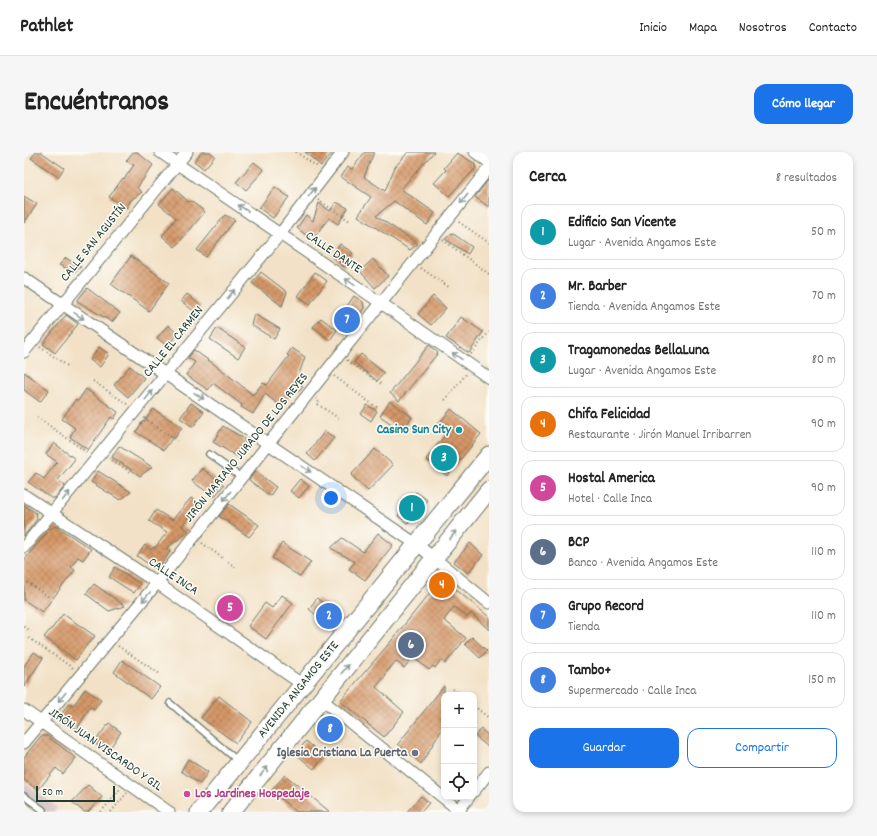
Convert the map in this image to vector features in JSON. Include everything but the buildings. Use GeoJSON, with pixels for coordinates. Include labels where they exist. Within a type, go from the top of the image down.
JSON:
{"type":"FeatureCollection","features":[{"type":"Feature","properties":{"kind":"main road","name":"AVENIDA ANGAMOS ESTE"},"geometry":{"type":"LineString","coordinates":[[199,812],[489,455]]}},
{"type":"Feature","properties":{"kind":"main road","name":"AVENIDA ANGAMOS ESTE"},"geometry":{"type":"LineString","coordinates":[[230,812],[489,490]]}},
{"type":"Feature","properties":{"kind":"street","name":"CALLE DANTE"},"geometry":{"type":"LineString","coordinates":[[160,152],[489,378]]}},
{"type":"Feature","properties":{"kind":"street","name":"CALLE SAN AGUSTÍN"},"geometry":{"type":"LineString","coordinates":[[24,352],[187,152]]}},
{"type":"Feature","properties":{"kind":"street","name":"CALLE EL CARMEN"},"geometry":{"type":"LineString","coordinates":[[24,547],[280,234],[343,152]]}},
{"type":"Feature","properties":{"kind":"street"},"geometry":{"type":"LineString","coordinates":[[474,152],[489,162]]}},
{"type":"Feature","properties":{"kind":"street","name":"JIRÓN MARIANO JURADO DE LOS REYES"},"geometry":{"type":"LineString","coordinates":[[24,744],[194,538],[489,168]]}},
{"type":"Feature","properties":{"kind":"street"},"geometry":{"type":"LineString","coordinates":[[24,278],[416,544],[489,603]]}},
{"type":"Feature","properties":{"kind":"street","name":"CALLE INCA"},"geometry":{"type":"LineString","coordinates":[[24,495],[157,583],[303,685]]}},
{"type":"Feature","properties":{"kind":"street"},"geometry":{"type":"LineString","coordinates":[[321,699],[459,811],[467,800]]}},
{"type":"Feature","properties":{"kind":"street","name":"JIRÓN JUAN VISCARDO Y GIL"},"geometry":{"type":"LineString","coordinates":[[24,710],[169,812]]}},
{"type":"Feature","properties":{"kind":"street"},"geometry":{"type":"LineString","coordinates":[[477,787],[489,772]]}},
{"type":"Feature","properties":{"kind":"lane"},"geometry":{"type":"LineString","coordinates":[[209,454],[242,478]]}},
{"type":"Feature","properties":{"kind":"lane"},"geometry":{"type":"LineString","coordinates":[[170,704],[240,762]]}},
{"type":"Feature","properties":{"kind":"lane"},"geometry":{"type":"LineString","coordinates":[[24,796],[43,810]]}},
{"type":"Feature","properties":{"kind":"path"},"geometry":{"type":"LineString","coordinates":[[296,152],[327,173]]}},
{"type":"Feature","properties":{"kind":"path"},"geometry":{"type":"LineString","coordinates":[[310,195],[350,221]]}},
{"type":"Feature","properties":{"kind":"path"},"geometry":{"type":"LineString","coordinates":[[451,216],[489,243]]}},
{"type":"Feature","properties":{"kind":"path"},"geometry":{"type":"LineString","coordinates":[[436,235],[489,274]]}},
{"type":"Feature","properties":{"kind":"path"},"geometry":{"type":"LineString","coordinates":[[413,263],[450,288]]}},
{"type":"Feature","properties":{"kind":"path"},"geometry":{"type":"LineString","coordinates":[[445,400],[489,332]]}},
{"type":"Feature","properties":{"kind":"path"},"geometry":{"type":"LineString","coordinates":[[32,342],[69,367]]}},
{"type":"Feature","properties":{"kind":"path"},"geometry":{"type":"LineString","coordinates":[[340,355],[381,384]]}},
{"type":"Feature","properties":{"kind":"path"},"geometry":{"type":"LineString","coordinates":[[327,371],[378,408]]}},
{"type":"Feature","properties":{"kind":"path"},"geometry":{"type":"LineString","coordinates":[[93,381],[177,441]]}},
{"type":"Feature","properties":{"kind":"path"},"geometry":{"type":"LineString","coordinates":[[309,394],[319,401],[317,404],[340,419]]}},
{"type":"Feature","properties":{"kind":"path"},"geometry":{"type":"LineString","coordinates":[[37,418],[99,456],[132,473]]}},
{"type":"Feature","properties":{"kind":"path"},"geometry":{"type":"LineString","coordinates":[[194,538],[235,567]]}},
{"type":"Feature","properties":{"kind":"path"},"geometry":{"type":"LineString","coordinates":[[24,580],[49,597]]}},
{"type":"Feature","properties":{"kind":"path"},"geometry":{"type":"LineString","coordinates":[[24,626],[30,631]]}},
{"type":"Feature","properties":{"kind":"path"},"geometry":{"type":"LineString","coordinates":[[29,638],[81,674]]}},
{"type":"Feature","properties":{"kind":"path"},"geometry":{"type":"LineString","coordinates":[[110,640],[160,674]]}},
{"type":"Feature","properties":{"kind":"path"},"geometry":{"type":"LineString","coordinates":[[453,689],[457,692]]}},
{"type":"Feature","properties":{"kind":"path"},"geometry":{"type":"LineString","coordinates":[[477,708],[489,718]]}},
{"type":"Feature","properties":{"kind":"path"},"geometry":{"type":"LineString","coordinates":[[101,812],[129,784]]}},
{"type":"Feature","properties":{"kind":"path"},"geometry":{"type":"LineString","coordinates":[[112,812],[129,784]]}},
{"type":"Feature","properties":{"kind":"shaded area"},"geometry":{"type":"Polygon","coordinates":[[[24,782],[57,807],[54,812],[34,812],[24,805],[24,782]]]}},
{"type":"Feature","properties":{"kind":"place","name":"Grupo Record"},"geometry":{"type":"Point","coordinates":[347,320]}},
{"type":"Feature","properties":{"kind":"place","name":"Casino Sun City"},"geometry":{"type":"Point","coordinates":[459,430]}},
{"type":"Feature","properties":{"kind":"place","name":"Tragamonedas BellaLuna"},"geometry":{"type":"Point","coordinates":[444,458]}},
{"type":"Feature","properties":{"kind":"place","name":"Edificio San Vicente"},"geometry":{"type":"Point","coordinates":[412,508]}},
{"type":"Feature","properties":{"kind":"place","name":"Chifa Felicidad"},"geometry":{"type":"Point","coordinates":[442,585]}},
{"type":"Feature","properties":{"kind":"place","name":"Hostal America"},"geometry":{"type":"Point","coordinates":[230,608]}},
{"type":"Feature","properties":{"kind":"place","name":"Mr. Barber"},"geometry":{"type":"Point","coordinates":[329,616]}},
{"type":"Feature","properties":{"kind":"place","name":"BCP"},"geometry":{"type":"Point","coordinates":[411,645]}},
{"type":"Feature","properties":{"kind":"place","name":"Tambo+"},"geometry":{"type":"Point","coordinates":[330,729]}},
{"type":"Feature","properties":{"kind":"place","name":"Iglesia Cristiana La Puerta"},"geometry":{"type":"Point","coordinates":[415,753]}},
{"type":"Feature","properties":{"kind":"place","name":"Los Jardines Hospedaje"},"geometry":{"type":"Point","coordinates":[187,794]}}]}
